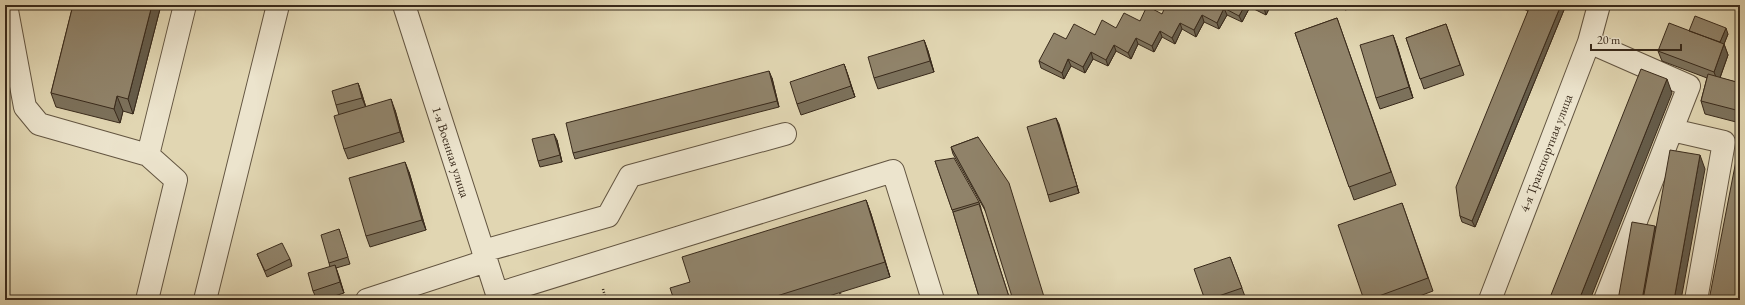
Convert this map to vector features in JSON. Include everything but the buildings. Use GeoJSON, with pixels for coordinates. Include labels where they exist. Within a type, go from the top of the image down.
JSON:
{"type":"FeatureCollection","features":[{"type":"Feature","properties":{"kind":"street"},"geometry":{"type":"LineString","coordinates":[[6,5],[25,107],[39,124],[148,155],[176,180],[148,300]]}},
{"type":"Feature","properties":{"kind":"street"},"geometry":{"type":"LineString","coordinates":[[148,155],[185,5]]}},
{"type":"Feature","properties":{"kind":"street"},"geometry":{"type":"LineString","coordinates":[[205,300],[278,5]]}},
{"type":"Feature","properties":{"kind":"street","name":"1-я Военная улица"},"geometry":{"type":"LineString","coordinates":[[404,5],[498,297]]}},
{"type":"Feature","properties":{"kind":"street","name":"4-я Транспортная улица"},"geometry":{"type":"LineString","coordinates":[[1490,300],[1589,42],[1599,5]]}},
{"type":"Feature","properties":{"kind":"street"},"geometry":{"type":"LineString","coordinates":[[1589,42],[1689,86],[1605,300]]}},
{"type":"Feature","properties":{"kind":"street"},"geometry":{"type":"LineString","coordinates":[[1672,130],[1724,142],[1696,300]]}},
{"type":"Feature","properties":{"kind":"street"},"geometry":{"type":"LineString","coordinates":[[368,300],[485,256],[608,216],[630,176],[785,134]]}},
{"type":"Feature","properties":{"kind":"street"},"geometry":{"type":"LineString","coordinates":[[498,297],[893,170],[933,300]]}},
{"type":"Feature","properties":{"kind":"path"},"geometry":{"type":"LineString","coordinates":[[840,293],[842,300]]}}]}
